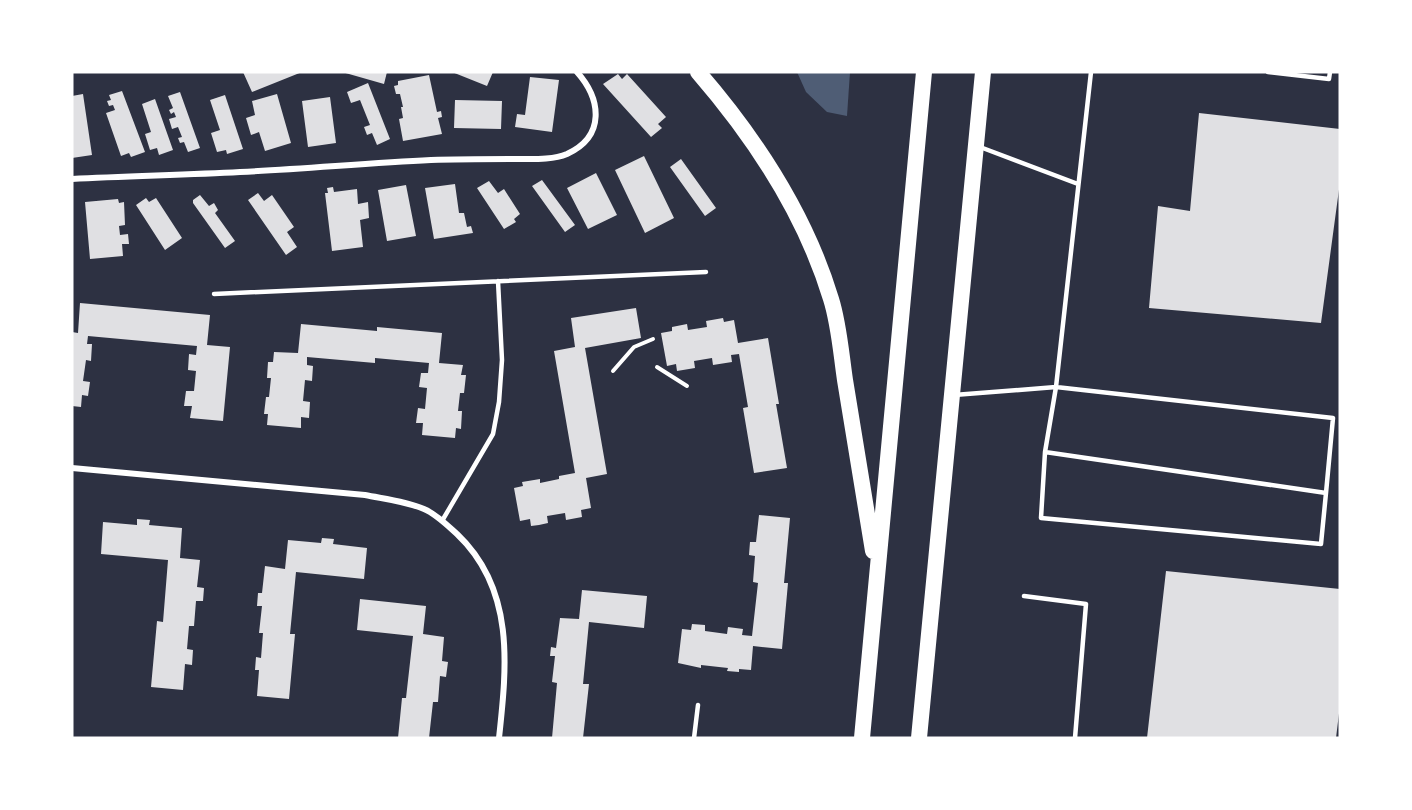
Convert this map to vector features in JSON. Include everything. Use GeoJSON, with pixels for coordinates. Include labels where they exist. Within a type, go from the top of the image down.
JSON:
{"type":"FeatureCollection","features":[{"type":"Feature","properties":{"kind":"highway"},"geometry":{"type":"LineString","coordinates":[[698,72],[720,97],[773,171],[798,215],[816,254],[832,301],[877,576]]}},
{"type":"Feature","properties":{"kind":"highway"},"geometry":{"type":"LineString","coordinates":[[861,738],[924,72]]}},
{"type":"Feature","properties":{"kind":"highway"},"geometry":{"type":"LineString","coordinates":[[922,731],[983,72]]}},
{"type":"Feature","properties":{"kind":"street"},"geometry":{"type":"LineString","coordinates":[[72,178],[239,172],[433,160],[539,159],[564,155],[577,149],[589,136],[595,124],[597,110],[593,96],[586,82],[577,72]]}},
{"type":"Feature","properties":{"kind":"street"},"geometry":{"type":"LineString","coordinates":[[72,468],[365,495],[405,502],[427,510],[462,539],[482,563],[493,587],[503,628],[506,676],[499,738]]}},
{"type":"Feature","properties":{"kind":"lane"},"geometry":{"type":"LineString","coordinates":[[952,395],[1056,387],[1333,418],[1321,544],[1041,518],[1045,452],[1056,387],[1090,72]]}},
{"type":"Feature","properties":{"kind":"lane"},"geometry":{"type":"LineString","coordinates":[[1268,72],[1329,78],[1330,72]]}},
{"type":"Feature","properties":{"kind":"lane"},"geometry":{"type":"LineString","coordinates":[[977,146],[1078,184]]}},
{"type":"Feature","properties":{"kind":"lane"},"geometry":{"type":"LineString","coordinates":[[214,294],[706,272]]}},
{"type":"Feature","properties":{"kind":"lane"},"geometry":{"type":"LineString","coordinates":[[442,521],[493,434],[499,402],[502,360],[498,281]]}},
{"type":"Feature","properties":{"kind":"lane"},"geometry":{"type":"LineString","coordinates":[[1045,452],[1326,493]]}},
{"type":"Feature","properties":{"kind":"lane"},"geometry":{"type":"LineString","coordinates":[[1024,596],[1086,604],[1075,738]]}},
{"type":"Feature","properties":{"kind":"lane"},"geometry":{"type":"LineString","coordinates":[[694,738],[698,705]]}},
{"type":"Feature","properties":{"kind":"path"},"geometry":{"type":"LineString","coordinates":[[613,371],[634,347],[653,339]]}},
{"type":"Feature","properties":{"kind":"path"},"geometry":{"type":"LineString","coordinates":[[657,367],[687,386]]}},
{"type":"Feature","properties":{"kind":"water"},"geometry":{"type":"Polygon","coordinates":[[[797,72],[850,72],[847,116],[827,112],[806,92],[797,72]]]}},
{"type":"Feature","properties":{"kind":"building"},"geometry":{"type":"Polygon","coordinates":[[[243,72],[302,72],[252,92],[243,72]]]}},
{"type":"Feature","properties":{"kind":"building"},"geometry":{"type":"Polygon","coordinates":[[[342,72],[387,72],[384,84],[342,72]]]}},
{"type":"Feature","properties":{"kind":"building"},"geometry":{"type":"Polygon","coordinates":[[[452,72],[493,72],[487,86],[452,72]]]}},
{"type":"Feature","properties":{"kind":"building"},"geometry":{"type":"Polygon","coordinates":[[[618,74],[622,79],[627,74],[666,117],[658,124],[662,128],[651,137],[603,84],[618,74]]]}},
{"type":"Feature","properties":{"kind":"building"},"geometry":{"type":"Polygon","coordinates":[[[429,75],[437,112],[441,111],[442,117],[438,118],[442,134],[403,141],[399,119],[403,118],[401,107],[403,107],[400,94],[396,94],[394,86],[398,85],[398,81],[429,75]]]}},
{"type":"Feature","properties":{"kind":"building"},"geometry":{"type":"Polygon","coordinates":[[[530,77],[559,80],[552,132],[515,127],[517,114],[525,115],[530,77]]]}},
{"type":"Feature","properties":{"kind":"building"},"geometry":{"type":"Polygon","coordinates":[[[368,83],[390,139],[377,145],[372,133],[367,135],[364,127],[370,125],[360,100],[351,103],[347,92],[368,83]]]}},
{"type":"Feature","properties":{"kind":"building"},"geometry":{"type":"Polygon","coordinates":[[[122,91],[145,152],[131,157],[129,153],[121,156],[106,113],[115,110],[113,105],[109,106],[107,101],[111,100],[109,95],[122,91]]]}},
{"type":"Feature","properties":{"kind":"building"},"geometry":{"type":"Polygon","coordinates":[[[180,92],[200,148],[188,152],[184,142],[180,143],[178,138],[182,137],[178,127],[172,129],[169,119],[176,117],[174,112],[171,114],[169,110],[173,108],[168,96],[180,92]]]}},
{"type":"Feature","properties":{"kind":"building"},"geometry":{"type":"Polygon","coordinates":[[[83,94],[92,155],[72,158],[72,96],[83,94]]]}},
{"type":"Feature","properties":{"kind":"building"},"geometry":{"type":"Polygon","coordinates":[[[277,94],[291,143],[265,151],[259,132],[251,135],[246,118],[255,115],[252,101],[277,94]]]}},
{"type":"Feature","properties":{"kind":"building"},"geometry":{"type":"Polygon","coordinates":[[[225,95],[243,149],[227,154],[226,150],[217,152],[211,133],[220,130],[210,100],[225,95]]]}},
{"type":"Feature","properties":{"kind":"building"},"geometry":{"type":"Polygon","coordinates":[[[330,97],[336,143],[308,147],[302,101],[330,97]]]}},
{"type":"Feature","properties":{"kind":"building"},"geometry":{"type":"Polygon","coordinates":[[[155,99],[173,150],[159,155],[157,148],[150,150],[145,134],[151,132],[142,104],[155,99]]]}},
{"type":"Feature","properties":{"kind":"building"},"geometry":{"type":"Polygon","coordinates":[[[455,100],[502,101],[501,129],[454,128],[455,100]]]}},
{"type":"Feature","properties":{"kind":"building"},"geometry":{"type":"Polygon","coordinates":[[[1199,113],[1340,129],[1340,182],[1321,323],[1149,308],[1158,206],[1190,211],[1199,113]]]}},
{"type":"Feature","properties":{"kind":"building"},"geometry":{"type":"Polygon","coordinates":[[[644,156],[674,218],[645,233],[615,170],[644,156]]]}},
{"type":"Feature","properties":{"kind":"building"},"geometry":{"type":"Polygon","coordinates":[[[681,159],[716,208],[705,216],[670,167],[681,159]]]}},
{"type":"Feature","properties":{"kind":"building"},"geometry":{"type":"Polygon","coordinates":[[[596,173],[617,215],[588,229],[567,188],[596,173]]]}},
{"type":"Feature","properties":{"kind":"building"},"geometry":{"type":"Polygon","coordinates":[[[542,180],[575,225],[565,232],[532,186],[542,180]]]}},
{"type":"Feature","properties":{"kind":"building"},"geometry":{"type":"Polygon","coordinates":[[[489,181],[498,193],[504,189],[520,214],[514,219],[516,222],[504,229],[477,188],[489,181]]]}},
{"type":"Feature","properties":{"kind":"building"},"geometry":{"type":"Polygon","coordinates":[[[455,184],[459,213],[464,213],[467,227],[471,226],[473,233],[434,239],[425,188],[455,184]]]}},
{"type":"Feature","properties":{"kind":"building"},"geometry":{"type":"Polygon","coordinates":[[[406,185],[416,236],[387,241],[378,190],[406,185]]]}},
{"type":"Feature","properties":{"kind":"building"},"geometry":{"type":"Polygon","coordinates":[[[333,187],[334,192],[357,189],[358,204],[368,202],[369,218],[360,220],[363,247],[332,251],[325,193],[328,193],[327,188],[333,187]]]}},
{"type":"Feature","properties":{"kind":"building"},"geometry":{"type":"Polygon","coordinates":[[[258,193],[264,201],[272,195],[294,227],[287,232],[297,247],[286,255],[248,200],[258,193]]]}},
{"type":"Feature","properties":{"kind":"building"},"geometry":{"type":"Polygon","coordinates":[[[200,195],[209,206],[214,203],[218,210],[215,213],[235,241],[225,248],[193,203],[193,200],[200,195]]]}},
{"type":"Feature","properties":{"kind":"building"},"geometry":{"type":"Polygon","coordinates":[[[146,198],[149,202],[156,198],[182,238],[165,250],[136,205],[146,198]]]}},
{"type":"Feature","properties":{"kind":"building"},"geometry":{"type":"Polygon","coordinates":[[[118,199],[119,203],[124,202],[125,225],[119,226],[120,235],[128,234],[129,244],[122,244],[123,256],[90,259],[85,202],[118,199]]]}},
{"type":"Feature","properties":{"kind":"building"},"geometry":{"type":"Polygon","coordinates":[[[80,303],[210,315],[207,345],[230,347],[223,421],[190,418],[192,406],[184,406],[186,391],[194,391],[196,371],[188,370],[189,354],[196,355],[197,346],[88,336],[87,344],[92,344],[91,361],[86,360],[83,381],[90,382],[88,396],[82,395],[81,407],[72,406],[72,332],[78,333],[80,303]]]}},
{"type":"Feature","properties":{"kind":"building"},"geometry":{"type":"Polygon","coordinates":[[[636,308],[641,338],[585,348],[607,474],[586,478],[591,508],[581,510],[582,517],[566,520],[565,513],[547,516],[548,523],[539,525],[531,526],[530,519],[520,521],[514,488],[523,486],[522,482],[540,479],[540,483],[575,473],[554,351],[575,347],[571,318],[636,308]]]}},
{"type":"Feature","properties":{"kind":"building"},"geometry":{"type":"Polygon","coordinates":[[[723,318],[724,322],[734,320],[738,343],[768,338],[787,468],[754,473],[743,408],[748,407],[739,354],[731,355],[732,362],[713,365],[712,358],[694,361],[695,368],[677,371],[676,364],[667,366],[661,333],[672,331],[672,327],[687,324],[688,330],[707,327],[706,321],[723,318]]]}},
{"type":"Feature","properties":{"kind":"building"},"geometry":{"type":"Polygon","coordinates":[[[301,324],[377,331],[377,327],[442,333],[439,363],[463,365],[461,375],[466,375],[464,393],[460,393],[458,411],[462,411],[461,429],[456,428],[455,438],[422,435],[423,423],[416,423],[418,408],[425,409],[427,388],[419,387],[421,373],[428,373],[429,363],[375,358],[375,363],[307,357],[307,365],[313,366],[312,381],[305,380],[303,401],[310,402],[309,418],[301,417],[301,428],[267,425],[268,414],[264,414],[271,378],[267,378],[268,362],[273,362],[274,352],[298,353],[301,324]]]}},
{"type":"Feature","properties":{"kind":"building"},"geometry":{"type":"Polygon","coordinates":[[[759,515],[790,518],[784,583],[788,583],[782,649],[753,646],[751,670],[739,669],[739,672],[727,671],[728,668],[701,665],[701,668],[678,663],[682,629],[691,630],[692,624],[705,625],[705,631],[727,634],[728,627],[743,629],[742,635],[752,636],[758,583],[753,582],[755,556],[749,555],[750,542],[756,542],[759,515]]]}},
{"type":"Feature","properties":{"kind":"building"},"geometry":{"type":"Polygon","coordinates":[[[137,519],[150,520],[149,525],[182,528],[180,558],[200,560],[197,587],[204,588],[203,601],[196,601],[194,626],[189,626],[187,649],[193,650],[192,665],[185,664],[183,690],[151,687],[157,621],[163,622],[168,560],[101,554],[103,522],[137,525],[137,519]]]}},
{"type":"Feature","properties":{"kind":"building"},"geometry":{"type":"Polygon","coordinates":[[[322,538],[334,539],[333,544],[367,548],[364,579],[296,572],[290,634],[295,634],[289,699],[257,696],[259,670],[255,670],[256,657],[261,658],[263,633],[259,633],[262,606],[257,606],[258,593],[262,593],[265,566],[285,569],[288,540],[321,543],[322,538]]]}},
{"type":"Feature","properties":{"kind":"building"},"geometry":{"type":"Polygon","coordinates":[[[1166,571],[1340,589],[1340,705],[1336,738],[1147,738],[1166,571]]]}},
{"type":"Feature","properties":{"kind":"building"},"geometry":{"type":"Polygon","coordinates":[[[582,590],[647,596],[644,628],[589,622],[583,684],[589,684],[583,738],[552,738],[557,683],[552,682],[555,656],[550,656],[551,647],[556,648],[560,618],[579,619],[582,590]]]}},
{"type":"Feature","properties":{"kind":"building"},"geometry":{"type":"Polygon","coordinates":[[[360,599],[426,606],[423,634],[444,637],[442,661],[448,662],[446,677],[440,676],[438,702],[433,702],[429,738],[398,738],[402,698],[406,698],[413,636],[357,630],[360,599]]]}}]}
